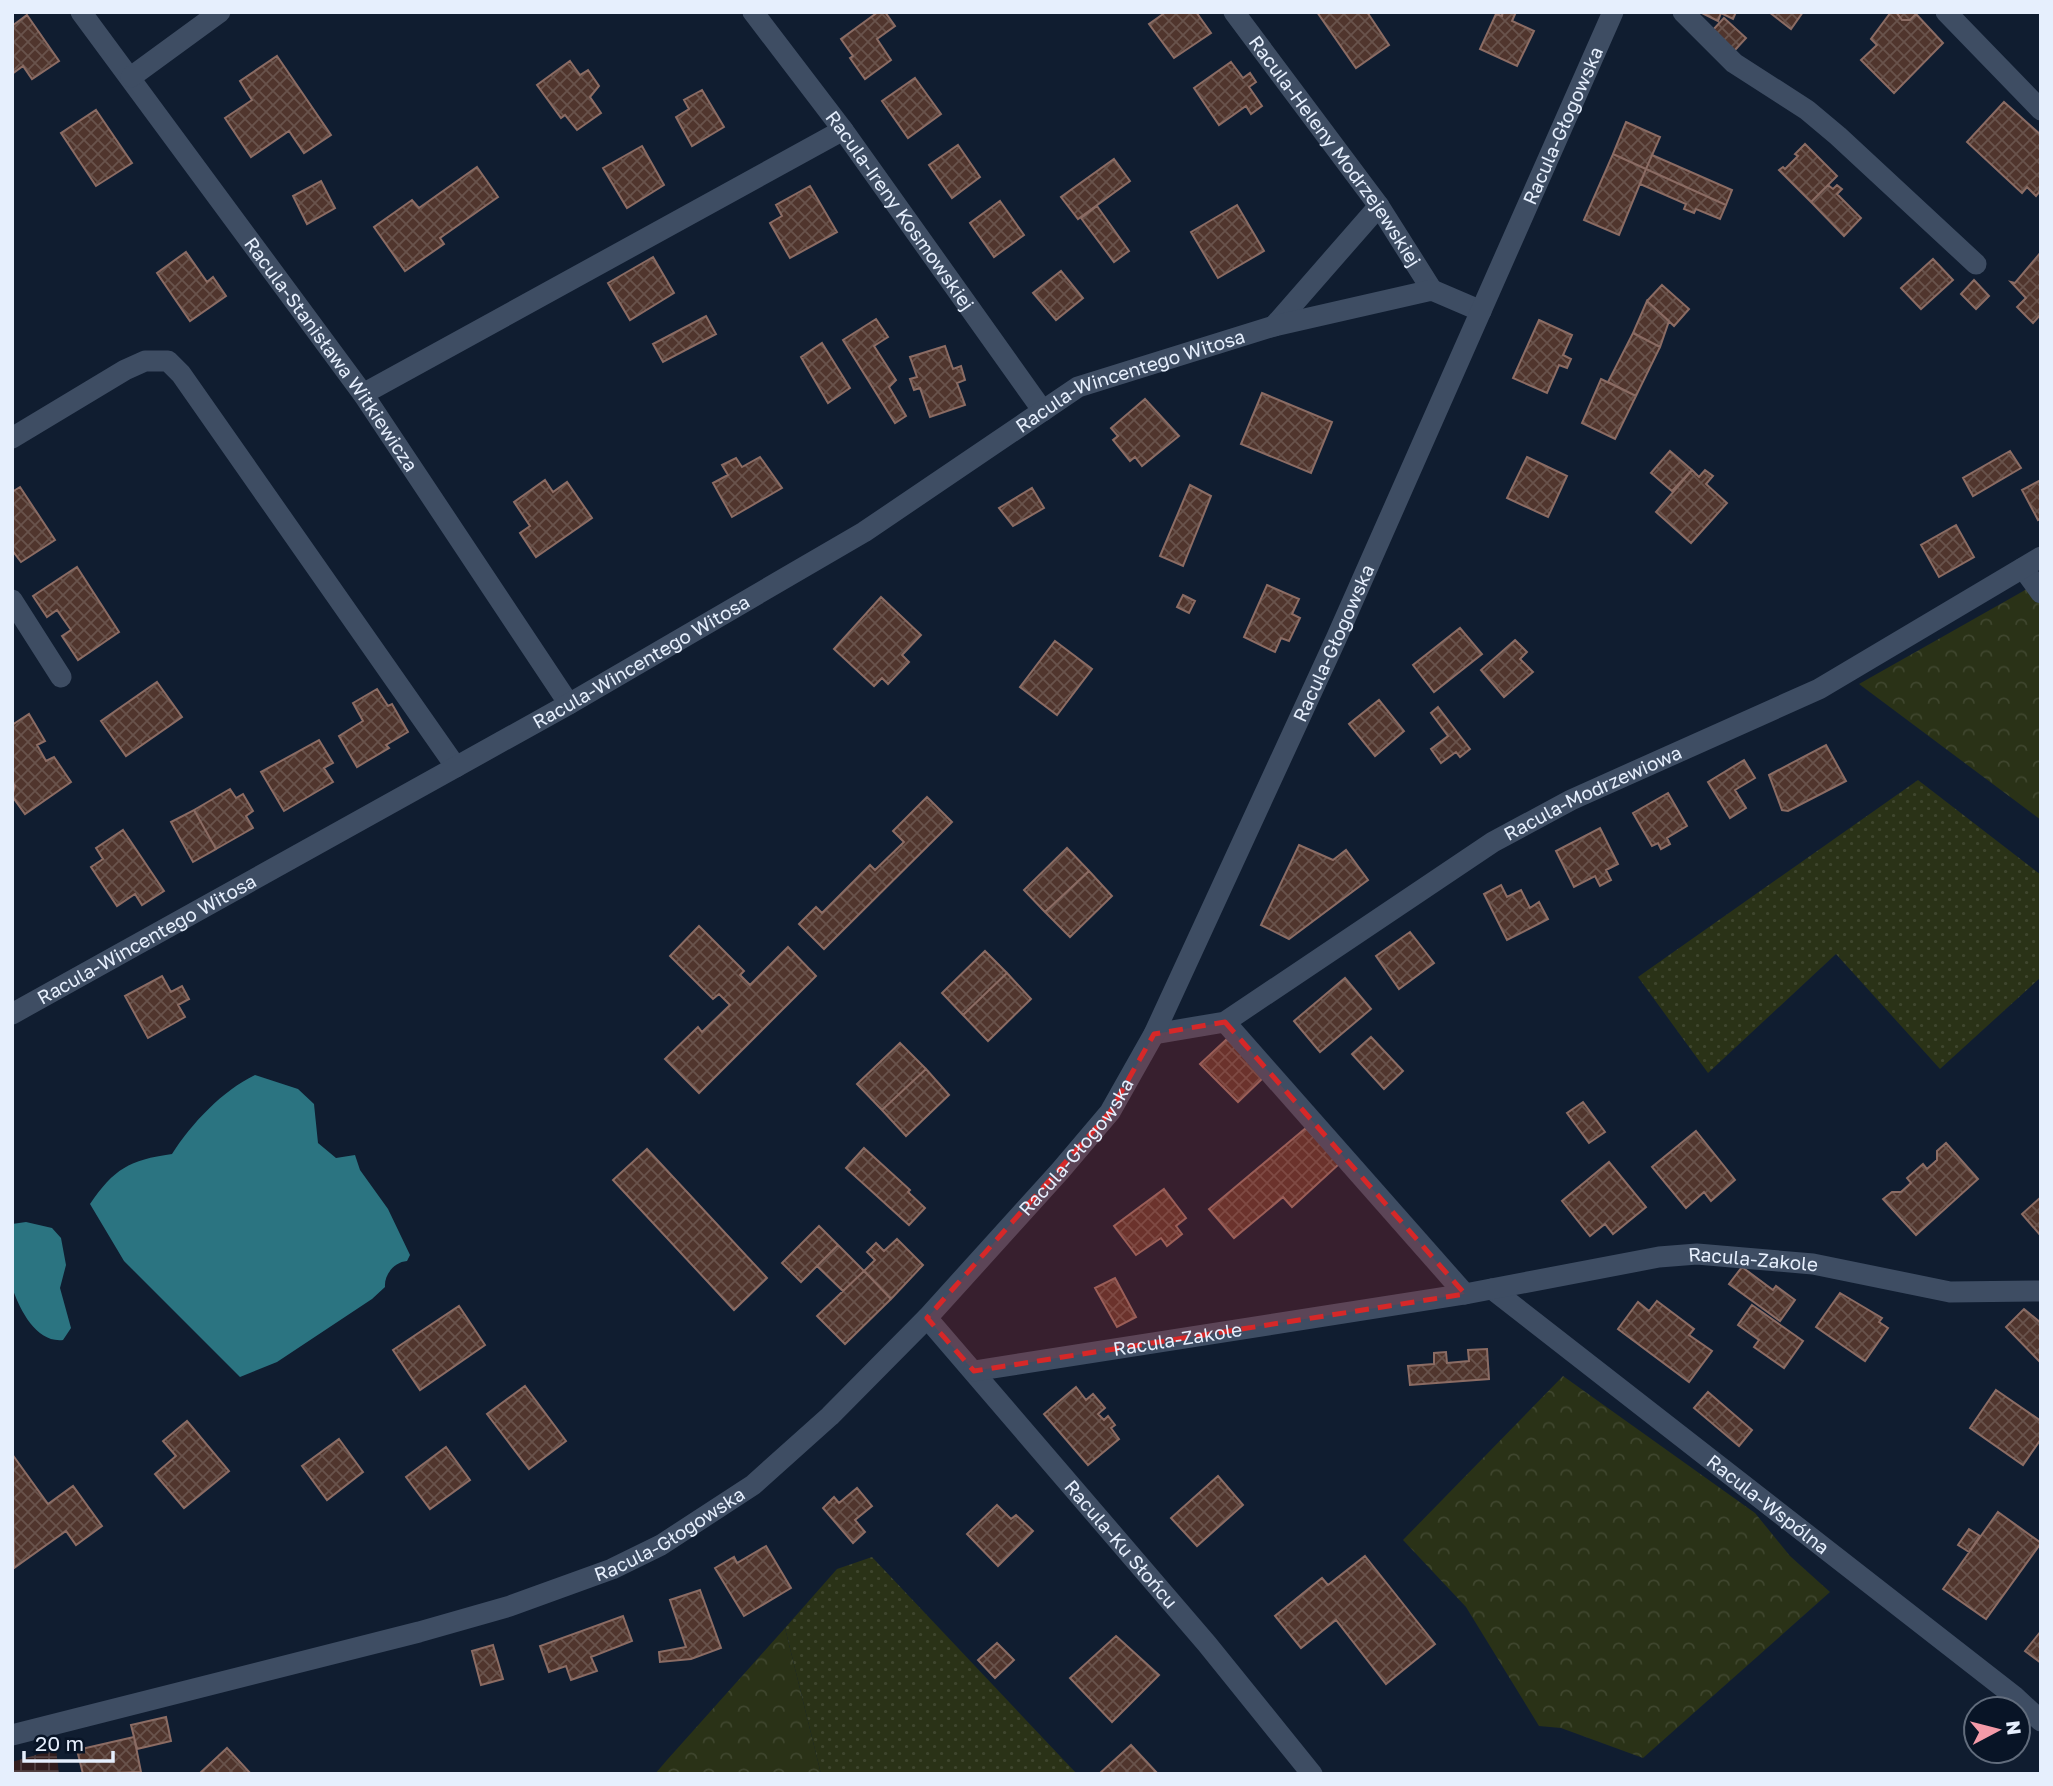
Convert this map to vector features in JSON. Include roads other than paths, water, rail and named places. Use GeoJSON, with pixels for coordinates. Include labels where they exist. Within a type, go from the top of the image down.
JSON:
{"type":"FeatureCollection","features":[{"type":"Feature","properties":{"kind":"street","name":"Racula-Stanisława Witkiewicza"},"geometry":{"type":"LineString","coordinates":[[81,12],[363,394],[569,704]]}},
{"type":"Feature","properties":{"kind":"street"},"geometry":{"type":"LineString","coordinates":[[131,78],[220,12]]}},
{"type":"Feature","properties":{"kind":"street","name":"Racula-Ireny Kosmowskiej"},"geometry":{"type":"LineString","coordinates":[[753,12],[843,131],[1043,411]]}},
{"type":"Feature","properties":{"kind":"street","name":"Racula-Heleny Modrzejewskiej"},"geometry":{"type":"LineString","coordinates":[[1234,12],[1379,206],[1432,290]]}},
{"type":"Feature","properties":{"kind":"street","name":"Racula-Głogowska"},"geometry":{"type":"LineString","coordinates":[[12,1735],[419,1632],[510,1606],[612,1569],[661,1545],[752,1485],[830,1416],[927,1318],[1110,1112],[1154,1034],[1205,928],[1613,12]]}},
{"type":"Feature","properties":{"kind":"street"},"geometry":{"type":"LineString","coordinates":[[1683,12],[1734,63],[1807,110],[1838,136],[1976,264]]}},
{"type":"Feature","properties":{"kind":"street"},"geometry":{"type":"LineString","coordinates":[[1946,12],[2041,110]]}},
{"type":"Feature","properties":{"kind":"street"},"geometry":{"type":"LineString","coordinates":[[363,394],[843,131]]}},
{"type":"Feature","properties":{"kind":"street"},"geometry":{"type":"LineString","coordinates":[[1273,326],[1379,206]]}},
{"type":"Feature","properties":{"kind":"street"},"geometry":{"type":"LineString","coordinates":[[1432,290],[1481,311]]}},
{"type":"Feature","properties":{"kind":"street","name":"Racula-Wincentego Witosa"},"geometry":{"type":"LineString","coordinates":[[12,1014],[569,704],[864,532],[1078,387],[1273,326],[1432,290]]}},
{"type":"Feature","properties":{"kind":"street"},"geometry":{"type":"LineString","coordinates":[[12,438],[125,370],[145,361],[168,361],[181,374],[456,767]]}},
{"type":"Feature","properties":{"kind":"street"},"geometry":{"type":"LineString","coordinates":[[2032,562],[2041,593]]}},
{"type":"Feature","properties":{"kind":"street","name":"Racula-Modrzewiowa"},"geometry":{"type":"LineString","coordinates":[[1154,1034],[1225,1022],[1493,842],[1571,800],[1819,689],[2032,562]]}},
{"type":"Feature","properties":{"kind":"street"},"geometry":{"type":"LineString","coordinates":[[12,600],[61,677]]}},
{"type":"Feature","properties":{"kind":"street"},"geometry":{"type":"LineString","coordinates":[[1225,1022],[1465,1294]]}},
{"type":"Feature","properties":{"kind":"street","name":"Racula-Zakole"},"geometry":{"type":"LineString","coordinates":[[974,1371],[1465,1294],[1659,1257],[1697,1254],[1813,1264],[1950,1292],[2041,1291]]}},
{"type":"Feature","properties":{"kind":"street","name":"Racula-Wspólna"},"geometry":{"type":"LineString","coordinates":[[1492,1289],[2014,1696],[2041,1721]]}},
{"type":"Feature","properties":{"kind":"street","name":"Racula-Ku Słońcu"},"geometry":{"type":"LineString","coordinates":[[927,1318],[1207,1644],[1312,1774]]}}]}
